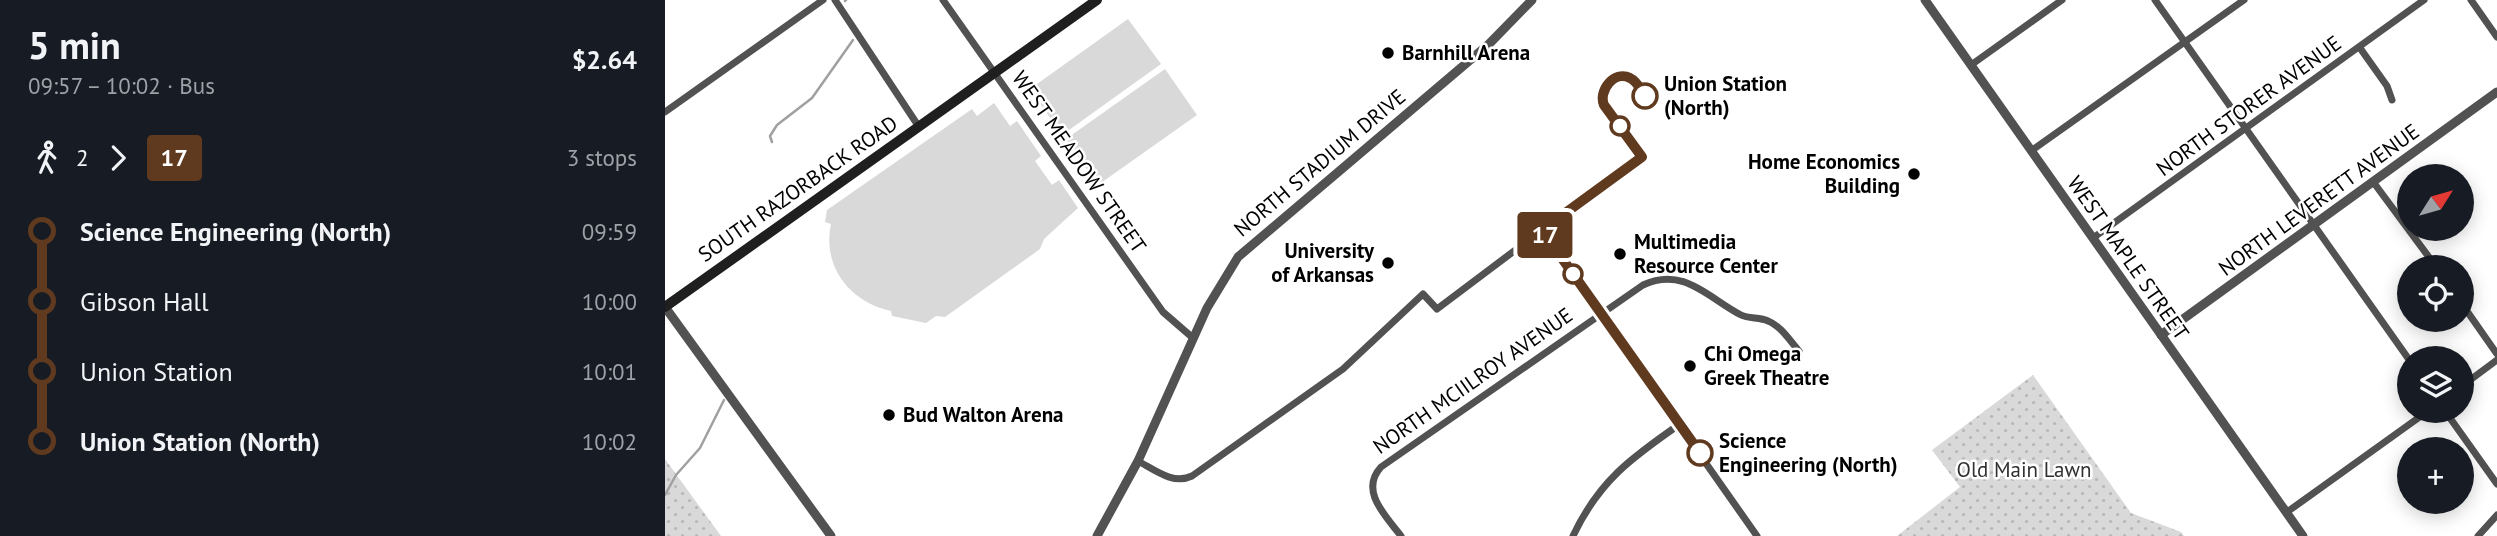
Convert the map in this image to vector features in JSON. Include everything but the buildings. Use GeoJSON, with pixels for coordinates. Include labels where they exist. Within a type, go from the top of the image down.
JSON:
{"type":"FeatureCollection","features":[{"type":"Feature","properties":{"kind":"main road","name":"SOUTH RAZORBACK ROAD"},"geometry":{"type":"LineString","coordinates":[[665,306],[1097,0]]}},
{"type":"Feature","properties":{"kind":"street"},"geometry":{"type":"LineString","coordinates":[[665,112],[823,0]]}},
{"type":"Feature","properties":{"kind":"street"},"geometry":{"type":"LineString","coordinates":[[835,0],[919,127]]}},
{"type":"Feature","properties":{"kind":"street","name":"WEST MEADOW STREET"},"geometry":{"type":"LineString","coordinates":[[943,0],[1163,312],[1193,338]]}},
{"type":"Feature","properties":{"kind":"street","name":"NORTH STADIUM DRIVE"},"geometry":{"type":"LineString","coordinates":[[1097,536],[1137,461],[1223,279],[1254,240],[1489,44],[1532,0]]}},
{"type":"Feature","properties":{"kind":"street","name":"WEST MAPLE STREET"},"geometry":{"type":"LineString","coordinates":[[1925,0],[2303,536]]}},
{"type":"Feature","properties":{"kind":"street"},"geometry":{"type":"LineString","coordinates":[[1971,65],[2062,0]]}},
{"type":"Feature","properties":{"kind":"street"},"geometry":{"type":"LineString","coordinates":[[2155,0],[2399,346]]}},
{"type":"Feature","properties":{"kind":"street"},"geometry":{"type":"LineString","coordinates":[[2031,150],[2244,0]]}},
{"type":"Feature","properties":{"kind":"street","name":"NORTH STORER AVENUE"},"geometry":{"type":"LineString","coordinates":[[2093,238],[2248,130],[2424,0]]}},
{"type":"Feature","properties":{"kind":"street"},"geometry":{"type":"LineString","coordinates":[[2471,0],[2497,37]]}},
{"type":"Feature","properties":{"kind":"street"},"geometry":{"type":"LineString","coordinates":[[2360,48],[2387,86],[2392,100]]}},
{"type":"Feature","properties":{"kind":"street","name":"NORTH LEVERETT AVENUE"},"geometry":{"type":"LineString","coordinates":[[2161,335],[2497,92]]}},
{"type":"Feature","properties":{"kind":"street"},"geometry":{"type":"LineString","coordinates":[[2374,183],[2427,255]]}},
{"type":"Feature","properties":{"kind":"street"},"geometry":{"type":"LineString","coordinates":[[1137,461],[1169,477],[1186,479],[1192,476],[1343,369],[1423,295],[1437,309],[1542,230],[1757,536]]}},
{"type":"Feature","properties":{"kind":"street","name":"NORTH MCIILROY AVENUE"},"geometry":{"type":"LineString","coordinates":[[1401,536],[1374,496],[1372,482],[1381,467],[1599,312],[1652,281],[1686,281],[1743,316],[1766,320],[1778,327],[1799,351]]}},
{"type":"Feature","properties":{"kind":"street"},"geometry":{"type":"LineString","coordinates":[[665,306],[831,536]]}},
{"type":"Feature","properties":{"kind":"street"},"geometry":{"type":"LineString","coordinates":[[2474,321],[2497,354]]}},
{"type":"Feature","properties":{"kind":"street"},"geometry":{"type":"LineString","coordinates":[[2474,377],[2497,360]]}},
{"type":"Feature","properties":{"kind":"street"},"geometry":{"type":"LineString","coordinates":[[2287,512],[2411,423]]}},
{"type":"Feature","properties":{"kind":"street"},"geometry":{"type":"LineString","coordinates":[[2454,423],[2497,484]]}},
{"type":"Feature","properties":{"kind":"street"},"geometry":{"type":"LineString","coordinates":[[1577,535],[1604,483],[1624,464],[1680,424]]}},
{"type":"Feature","properties":{"kind":"street"},"geometry":{"type":"LineString","coordinates":[[2478,536],[2497,515]]}},
{"type":"Feature","properties":{"kind":"green space"},"geometry":{"type":"Polygon","coordinates":[[[1128,19],[1161,64],[1062,135],[1030,89],[1128,19]]]}},
{"type":"Feature","properties":{"kind":"green space"},"geometry":{"type":"Polygon","coordinates":[[[1165,69],[1197,115],[1098,185],[1066,139],[1165,69]]]}},
{"type":"Feature","properties":{"kind":"green space"},"geometry":{"type":"Polygon","coordinates":[[[994,103],[1010,126],[1017,121],[1041,156],[1035,161],[1052,185],[1059,180],[1078,208],[1044,239],[1040,249],[945,317],[936,316],[926,323],[892,316],[891,311],[863,300],[842,280],[835,268],[829,240],[831,224],[825,222],[827,210],[972,109],[977,116],[994,103]]]}},
{"type":"Feature","properties":{"kind":"green space","name":"Old Main Lawn"},"geometry":{"type":"Polygon","coordinates":[[[2033,375],[2131,513],[2181,532],[2184,536],[1897,536],[1960,487],[1932,450],[2033,375]]]}},
{"type":"Feature","properties":{"kind":"green space"},"geometry":{"type":"Polygon","coordinates":[[[665,459],[721,536],[665,536],[665,459]]]}},
{"type":"Feature","properties":{"kind":"waterway"},"geometry":{"type":"LineString","coordinates":[[772,142],[770,136],[777,125],[812,98],[853,40]]}},
{"type":"Feature","properties":{"kind":"waterway"},"geometry":{"type":"LineString","coordinates":[[665,495],[676,475],[700,448],[724,400]]}},
{"type":"Feature","properties":{"kind":"bus line","name":"17"},"geometry":{"type":"LineString","coordinates":[[1645,96],[1634,81],[1626,76],[1617,78],[1604,87],[1601,95],[1604,105],[1642,157],[1556,217],[1542,230],[1700,453]]}},
{"type":"Feature","properties":{"kind":"place","name":"Barnhill Arena"},"geometry":{"type":"Point","coordinates":[1388,53]}},
{"type":"Feature","properties":{"kind":"place","name":"Union Station (North)"},"geometry":{"type":"Point","coordinates":[1645,96]}},
{"type":"Feature","properties":{"kind":"place","name":"Home Economics Building"},"geometry":{"type":"Point","coordinates":[1914,174]}},
{"type":"Feature","properties":{"kind":"place","name":"Multimedia Resource Center"},"geometry":{"type":"Point","coordinates":[1620,254]}},
{"type":"Feature","properties":{"kind":"place","name":"University of Arkansas"},"geometry":{"type":"Point","coordinates":[1388,263]}},
{"type":"Feature","properties":{"kind":"place","name":"Chi Omega Greek Theatre"},"geometry":{"type":"Point","coordinates":[1690,366]}},
{"type":"Feature","properties":{"kind":"place","name":"Bud Walton Arena"},"geometry":{"type":"Point","coordinates":[889,415]}},
{"type":"Feature","properties":{"kind":"place","name":"Science Engineering (North)"},"geometry":{"type":"Point","coordinates":[1700,453]}}]}
